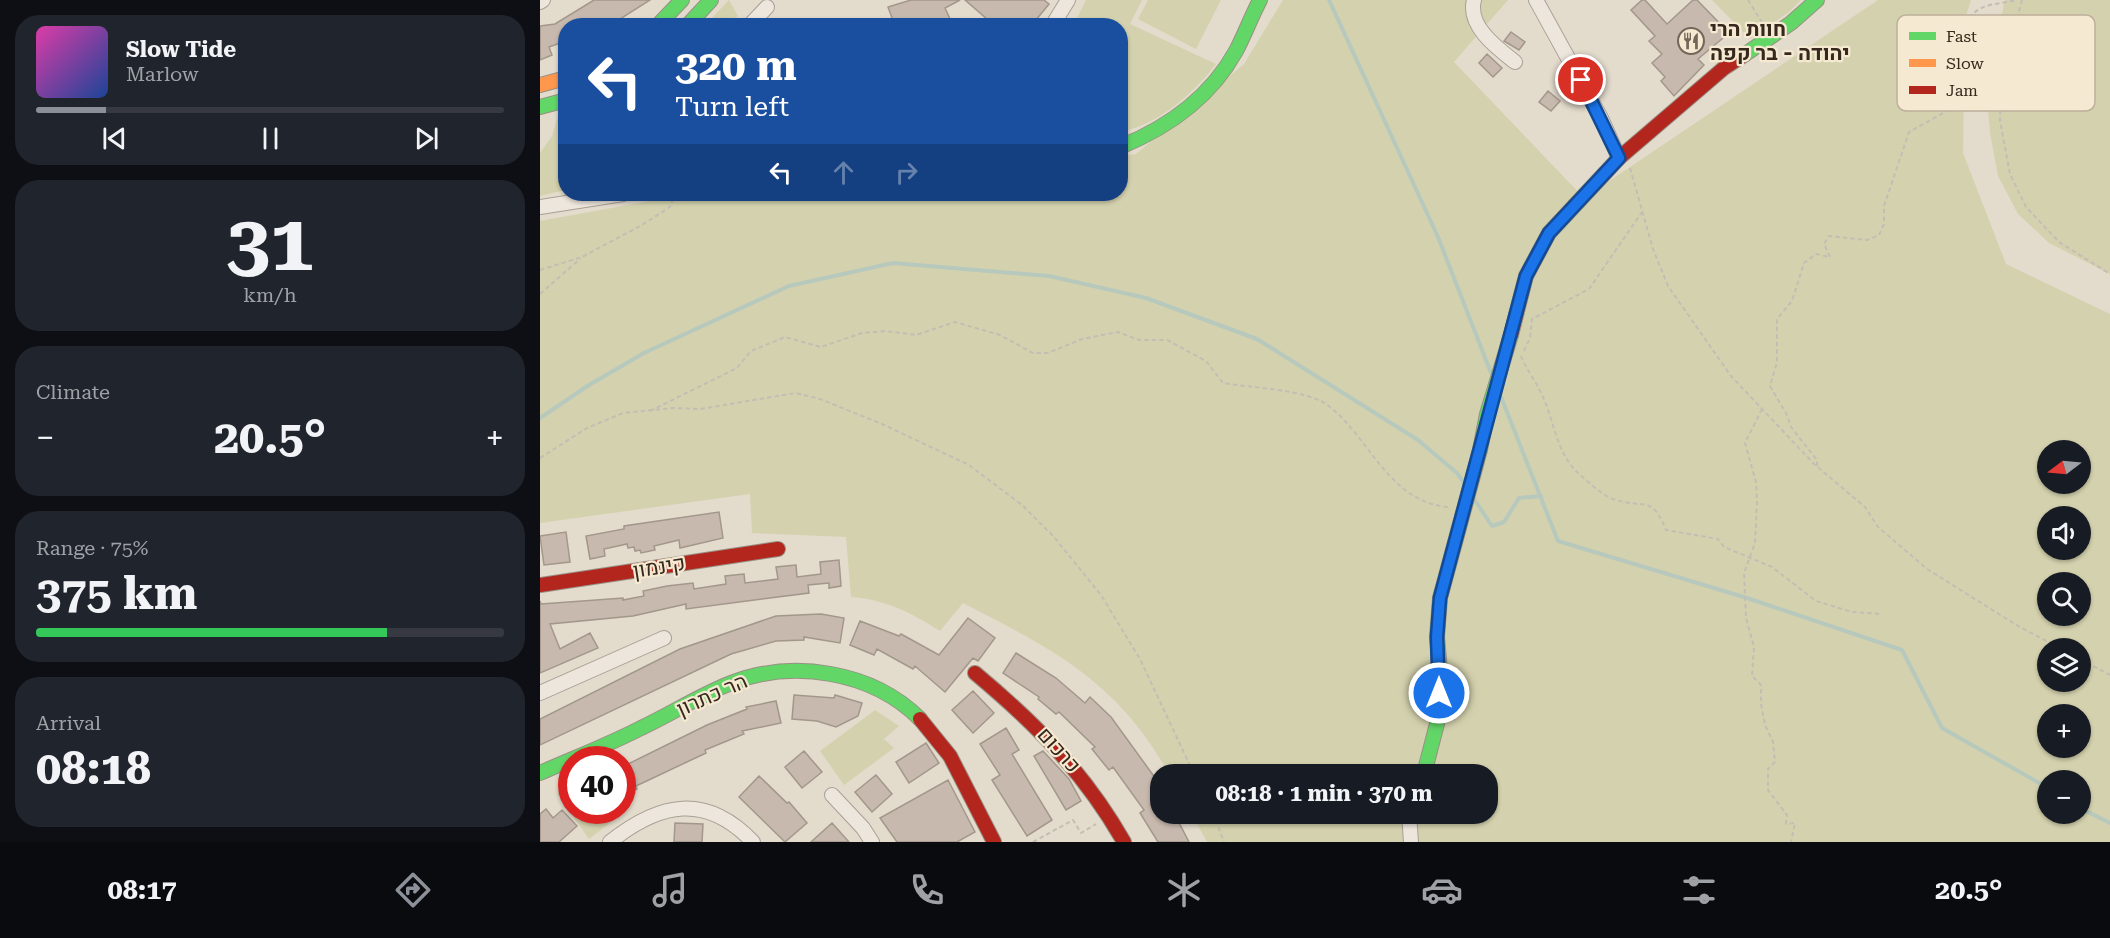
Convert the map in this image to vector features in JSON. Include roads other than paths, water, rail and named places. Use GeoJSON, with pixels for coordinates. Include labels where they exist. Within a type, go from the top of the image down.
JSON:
{"type":"FeatureCollection","features":[{"type":"Feature","properties":{"kind":"street"},"geometry":{"type":"LineString","coordinates":[[665,18],[682,0]]}},
{"type":"Feature","properties":{"kind":"street"},"geometry":{"type":"LineString","coordinates":[[694,18],[711,0]]}},
{"type":"Feature","properties":{"kind":"street"},"geometry":{"type":"LineString","coordinates":[[1057,18],[1068,0]]}},
{"type":"Feature","properties":{"kind":"street"},"geometry":{"type":"LineString","coordinates":[[1128,143],[1174,121],[1218,81],[1236,51],[1260,0]]}},
{"type":"Feature","properties":{"kind":"street"},"geometry":{"type":"LineString","coordinates":[[1474,0],[1472,8],[1475,20],[1490,42],[1515,62]]}},
{"type":"Feature","properties":{"kind":"street"},"geometry":{"type":"LineString","coordinates":[[1536,0],[1601,118],[1619,158]]}},
{"type":"Feature","properties":{"kind":"street"},"geometry":{"type":"LineString","coordinates":[[1426,764],[1438,716],[1440,671],[1437,637],[1440,598],[1526,276],[1549,233],[1619,158],[1688,102],[1724,68],[1771,36],[1817,0]]}},
{"type":"Feature","properties":{"kind":"street"},"geometry":{"type":"LineString","coordinates":[[756,18],[767,6]]}},
{"type":"Feature","properties":{"kind":"street"},"geometry":{"type":"LineString","coordinates":[[540,85],[558,80]]}},
{"type":"Feature","properties":{"kind":"street"},"geometry":{"type":"LineString","coordinates":[[540,108],[558,102]]}},
{"type":"Feature","properties":{"kind":"street"},"geometry":{"type":"LineString","coordinates":[[540,207],[571,201]]}},
{"type":"Feature","properties":{"kind":"street","name":"קינמון"},"geometry":{"type":"LineString","coordinates":[[540,585],[778,549]]}},
{"type":"Feature","properties":{"kind":"street"},"geometry":{"type":"LineString","coordinates":[[540,693],[664,638]]}},
{"type":"Feature","properties":{"kind":"street","name":"הר כתרון"},"geometry":{"type":"LineString","coordinates":[[540,773],[746,678],[805,670],[858,681],[886,693],[932,732],[976,805],[994,842]]}},
{"type":"Feature","properties":{"kind":"street","name":"כרכום"},"geometry":{"type":"LineString","coordinates":[[975,673],[1052,739],[1086,780],[1110,815],[1124,842]]}},
{"type":"Feature","properties":{"kind":"street"},"geometry":{"type":"LineString","coordinates":[[832,795],[863,828],[872,842]]}},
{"type":"Feature","properties":{"kind":"street"},"geometry":{"type":"LineString","coordinates":[[610,842],[636,822],[686,808],[710,811],[728,819],[753,842]]}},
{"type":"Feature","properties":{"kind":"street"},"geometry":{"type":"LineString","coordinates":[[1410,824],[1411,842]]}},
{"type":"Feature","properties":{"kind":"waterway"},"geometry":{"type":"LineString","coordinates":[[1329,0],[1438,237],[1491,373]]}},
{"type":"Feature","properties":{"kind":"waterway"},"geometry":{"type":"LineString","coordinates":[[540,418],[589,385],[644,353],[789,286],[893,263],[1049,276],[1146,298],[1257,339],[1418,440],[1457,473],[1464,483]]}},
{"type":"Feature","properties":{"kind":"waterway"},"geometry":{"type":"LineString","coordinates":[[1501,397],[1558,541],[1747,598],[1902,650],[1942,728],[2037,782]]}},
{"type":"Feature","properties":{"kind":"waterway"},"geometry":{"type":"LineString","coordinates":[[1474,499],[1492,526],[1504,522],[1519,498],[1541,496]]}},
{"type":"Feature","properties":{"kind":"waterway"},"geometry":{"type":"LineString","coordinates":[[2091,814],[2110,823]]}},
{"type":"Feature","properties":{"kind":"place","name":"חוות הרי יהודה - בר קפה"},"geometry":{"type":"Point","coordinates":[1691,41]}}]}
